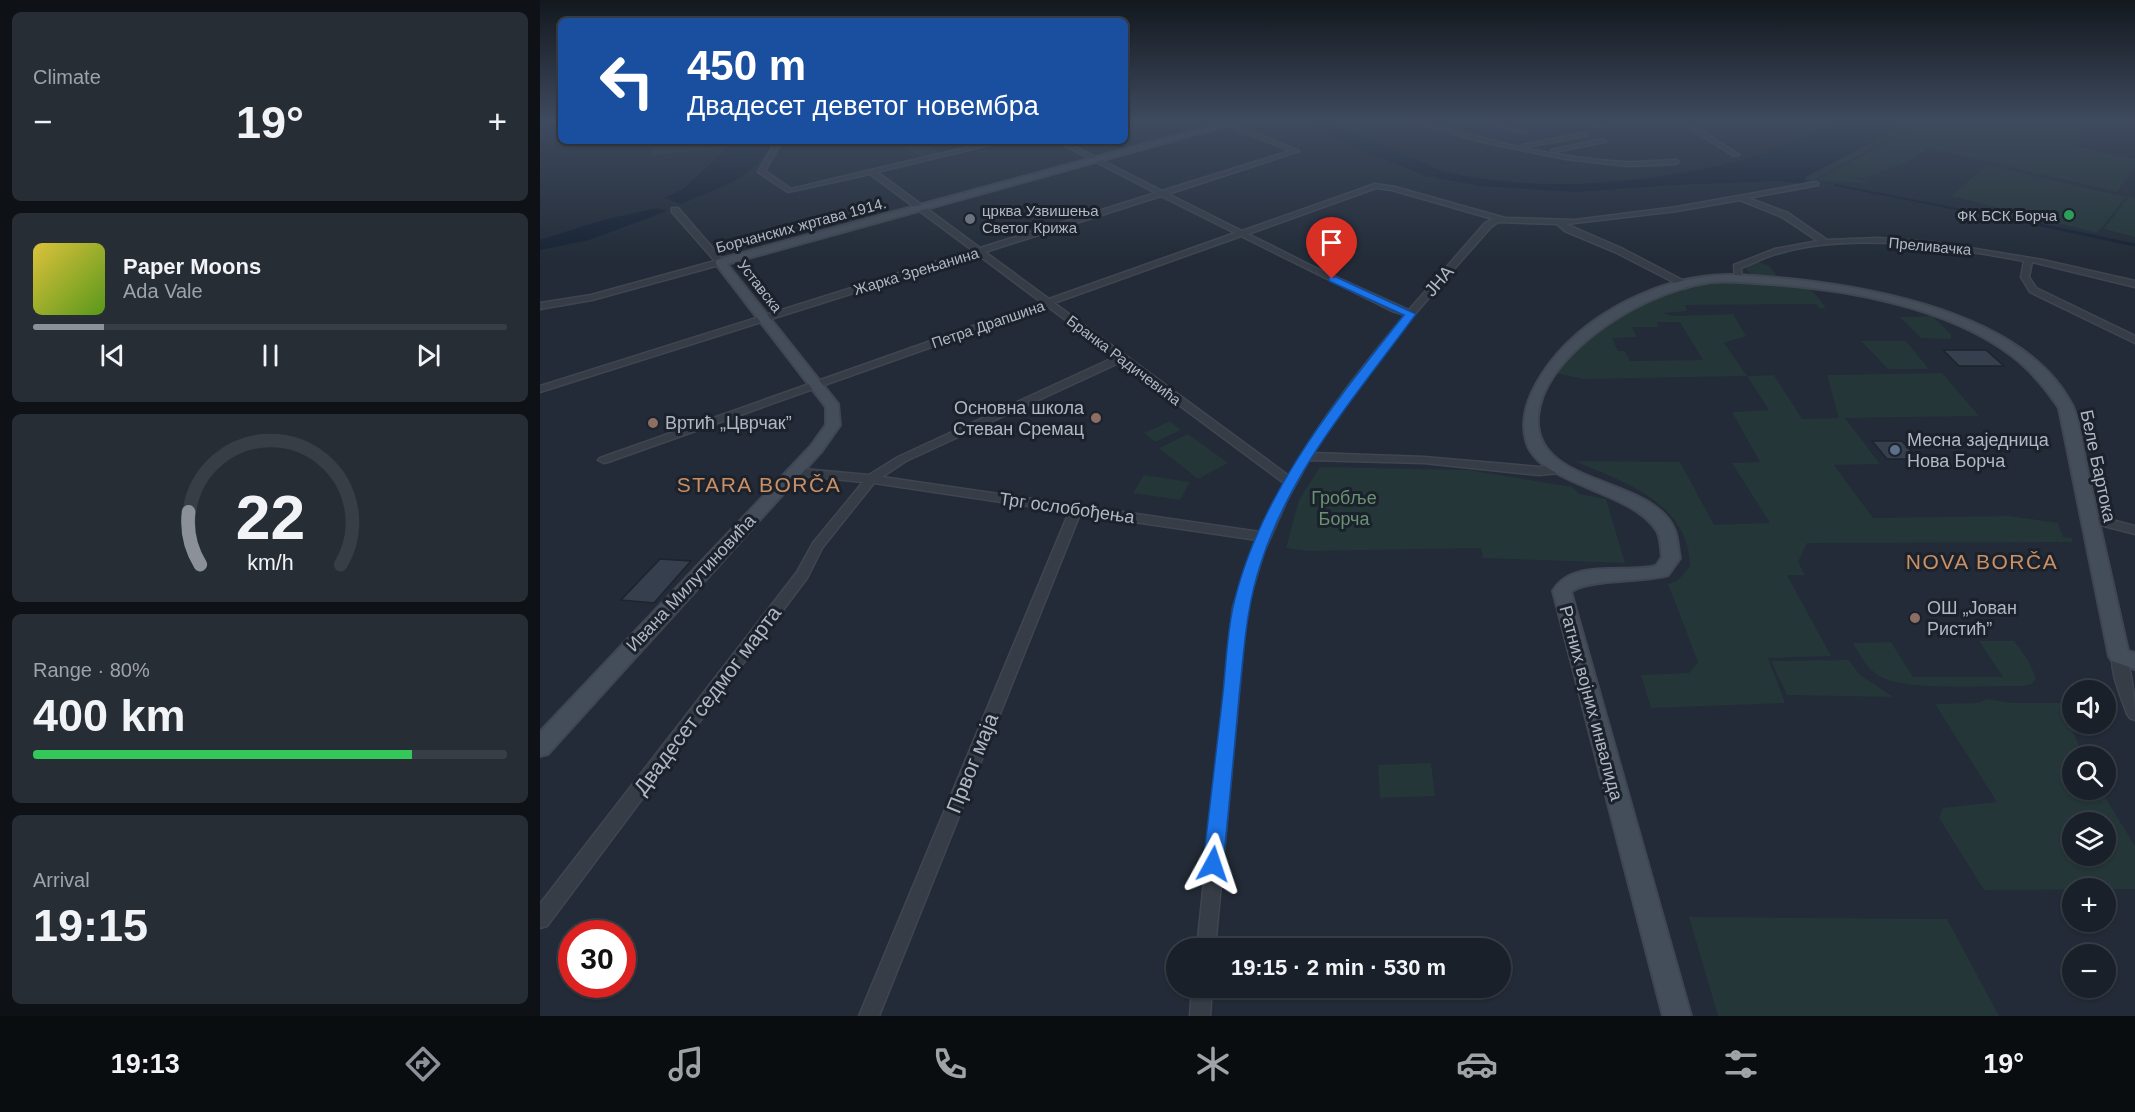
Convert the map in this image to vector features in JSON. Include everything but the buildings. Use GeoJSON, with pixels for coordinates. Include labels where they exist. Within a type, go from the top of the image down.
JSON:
{"type":"FeatureCollection","features":[{"type":"Feature","properties":{"kind":"street"},"geometry":{"type":"LineString","coordinates":[[764,167],[761,172],[787,190],[891,167]]}},
{"type":"Feature","properties":{"kind":"street","name":"Борчанских жртава 1914."},"geometry":{"type":"LineString","coordinates":[[540,306],[592,297],[1070,167]]}},
{"type":"Feature","properties":{"kind":"street"},"geometry":{"type":"LineString","coordinates":[[1111,167],[1395,309],[1411,314]]}},
{"type":"Feature","properties":{"kind":"street","name":"Жарка Зрењанина"},"geometry":{"type":"LineString","coordinates":[[540,389],[1247,167]]}},
{"type":"Feature","properties":{"kind":"street","name":"Бранка Радичевића"},"geometry":{"type":"LineString","coordinates":[[872,172],[1290,482]]}},
{"type":"Feature","properties":{"kind":"street"},"geometry":{"type":"LineString","coordinates":[[1502,219],[1560,223],[1742,198],[1816,184]]}},
{"type":"Feature","properties":{"kind":"street","name":"Петра Драпшина"},"geometry":{"type":"LineString","coordinates":[[604,460],[1371,188],[1393,188],[1502,219]]}},
{"type":"Feature","properties":{"kind":"street"},"geometry":{"type":"LineString","coordinates":[[1742,198],[1785,215],[1826,243]]}},
{"type":"Feature","properties":{"kind":"street","name":"Уставска"},"geometry":{"type":"LineString","coordinates":[[675,210],[720,262],[816,384]]}},
{"type":"Feature","properties":{"kind":"street","name":"ЈНА"},"geometry":{"type":"LineString","coordinates":[[1207,938],[1216,822],[1240,608],[1263,537],[1305,456],[1342,401],[1411,314],[1488,225],[1502,219]]}},
{"type":"Feature","properties":{"kind":"street"},"geometry":{"type":"LineString","coordinates":[[1560,223],[1568,230],[1618,250],[1685,285]]}},
{"type":"Feature","properties":{"kind":"street","name":"Преливачка"},"geometry":{"type":"LineString","coordinates":[[1738,278],[1737,267],[1787,250],[1826,243],[1881,241],[1930,244],[2028,260],[2135,284]]}},
{"type":"Feature","properties":{"kind":"street"},"geometry":{"type":"LineString","coordinates":[[2028,260],[2025,281],[2032,290],[2135,340]]}},
{"type":"Feature","properties":{"kind":"street","name":"Ратних војних инвалида"},"geometry":{"type":"LineString","coordinates":[[1677,1016],[1562,591],[1569,582],[1579,578],[1658,573],[1670,563],[1672,552],[1666,532],[1640,504],[1559,469],[1547,460],[1534,441],[1530,426],[1534,404],[1551,372],[1583,336],[1606,319],[1643,300],[1685,285],[1709,279],[1738,278]]}},
{"type":"Feature","properties":{"kind":"street","name":"Беле Бартока"},"geometry":{"type":"LineString","coordinates":[[1738,278],[1837,287],[1891,298],[1950,318],[2004,346],[2048,382],[2066,408],[2089,518],[2127,658],[2135,714]]}},
{"type":"Feature","properties":{"kind":"street"},"geometry":{"type":"LineString","coordinates":[[871,479],[902,459],[1121,358]]}},
{"type":"Feature","properties":{"kind":"street","name":"Ивана Милутиновића"},"geometry":{"type":"LineString","coordinates":[[540,746],[825,439],[833,425],[833,407],[816,384]]}},
{"type":"Feature","properties":{"kind":"street"},"geometry":{"type":"LineString","coordinates":[[1305,456],[1433,461],[1539,471],[1559,469]]}},
{"type":"Feature","properties":{"kind":"street","name":"Трг ослобођења"},"geometry":{"type":"LineString","coordinates":[[795,471],[871,479],[1263,537]]}},
{"type":"Feature","properties":{"kind":"street","name":"Двадесет седмог марта"},"geometry":{"type":"LineString","coordinates":[[540,919],[802,575],[818,546],[871,479]]}},
{"type":"Feature","properties":{"kind":"street","name":"Првог маја"},"geometry":{"type":"LineString","coordinates":[[869,1016],[1076,510]]}},
{"type":"Feature","properties":{"kind":"street"},"geometry":{"type":"LineString","coordinates":[[2089,518],[2135,530]]}},
{"type":"Feature","properties":{"kind":"street"},"geometry":{"type":"LineString","coordinates":[[1200,1016],[1202,998]]}},
{"type":"Feature","properties":{"kind":"green space"},"geometry":{"type":"Polygon","coordinates":[[[1825,167],[1837,167],[1812,181],[1804,179],[1825,167]]]}},
{"type":"Feature","properties":{"kind":"green space"},"geometry":{"type":"Polygon","coordinates":[[[1840,167],[1893,167],[1864,178],[1851,177],[1867,182],[1863,183],[1817,180],[1840,167]]]}},
{"type":"Feature","properties":{"kind":"green space","name":"ФК БСК Борча"},"geometry":{"type":"Polygon","coordinates":[[[1984,167],[1997,167],[2126,197],[2097,233],[1951,196],[1984,167]]]}},
{"type":"Feature","properties":{"kind":"green space"},"geometry":{"type":"Polygon","coordinates":[[[2011,167],[2135,167],[2117,192],[2011,167]]]}},
{"type":"Feature","properties":{"kind":"green space"},"geometry":{"type":"Polygon","coordinates":[[[2129,196],[2135,198],[2135,237],[2104,229],[2129,196]]]}},
{"type":"Feature","properties":{"kind":"green space"},"geometry":{"type":"Polygon","coordinates":[[[1757,262],[1768,265],[1779,278],[1755,276],[1746,270],[1748,265],[1757,262]]]}},
{"type":"Feature","properties":{"kind":"green space"},"geometry":{"type":"Polygon","coordinates":[[[1709,279],[1799,283],[1813,292],[1826,307],[1820,309],[1816,304],[1685,305],[1687,311],[1663,313],[1673,316],[1733,314],[1746,336],[1724,343],[1747,376],[1583,379],[1551,372],[1566,353],[1637,302],[1709,279]],[[1657,322],[1659,327],[1632,327],[1637,337],[1612,338],[1618,351],[1625,351],[1630,361],[1703,360],[1680,322],[1657,322]]]}},
{"type":"Feature","properties":{"kind":"green space"},"geometry":{"type":"Polygon","coordinates":[[[1932,316],[1951,334],[1951,339],[1921,338],[1900,317],[1932,316]]]}},
{"type":"Feature","properties":{"kind":"green space"},"geometry":{"type":"Polygon","coordinates":[[[1861,341],[1906,341],[1929,369],[1888,369],[1861,341]]]}},
{"type":"Feature","properties":{"kind":"green space"},"geometry":{"type":"Polygon","coordinates":[[[1942,373],[1979,416],[1845,418],[1880,464],[1834,465],[1873,518],[2010,516],[2058,523],[2063,537],[2072,538],[2073,542],[1807,543],[1798,562],[1805,575],[1787,575],[1831,656],[1768,658],[1785,703],[1651,708],[1641,675],[1689,673],[1698,662],[1668,584],[1678,580],[1690,566],[1687,544],[1678,526],[1666,510],[1650,497],[1613,477],[1575,461],[1680,462],[1714,525],[1770,523],[1732,463],[1760,462],[1732,412],[1769,410],[1747,376],[1774,375],[1802,419],[1839,418],[1827,375],[1942,373]]]}},
{"type":"Feature","properties":{"kind":"green space"},"geometry":{"type":"Polygon","coordinates":[[[1170,421],[1181,430],[1155,442],[1144,433],[1170,421]]]}},
{"type":"Feature","properties":{"kind":"green space"},"geometry":{"type":"Polygon","coordinates":[[[1188,434],[1228,463],[1198,479],[1159,448],[1188,434]]]}},
{"type":"Feature","properties":{"kind":"green space","name":"Гробље Борча"},"geometry":{"type":"Polygon","coordinates":[[[1320,467],[1469,470],[1572,487],[1579,494],[1606,499],[1625,563],[1483,558],[1481,548],[1308,551],[1286,548],[1299,500],[1320,467]]]}},
{"type":"Feature","properties":{"kind":"green space"},"geometry":{"type":"Polygon","coordinates":[[[1144,475],[1190,482],[1180,500],[1133,493],[1144,475]]]}},
{"type":"Feature","properties":{"kind":"green space"},"geometry":{"type":"Polygon","coordinates":[[[1979,641],[2014,641],[2028,660],[2036,678],[2032,684],[1948,687],[1892,681],[1871,670],[1853,643],[1891,642],[1913,677],[2003,677],[1979,641]]]}},
{"type":"Feature","properties":{"kind":"green space"},"geometry":{"type":"Polygon","coordinates":[[[1849,660],[1859,674],[1893,697],[1787,695],[1771,661],[1849,660]]]}},
{"type":"Feature","properties":{"kind":"green space"},"geometry":{"type":"Polygon","coordinates":[[[1986,699],[2012,703],[2062,703],[2062,734],[2074,734],[2079,746],[2062,746],[2062,800],[2107,800],[2114,812],[2062,812],[2062,866],[2116,866],[2116,815],[2135,846],[2135,889],[2116,889],[2116,878],[2062,878],[2062,889],[1984,890],[1939,818],[1943,808],[1997,802],[1935,704],[1979,703],[1986,699]]]}},
{"type":"Feature","properties":{"kind":"green space"},"geometry":{"type":"Polygon","coordinates":[[[1431,763],[1435,796],[1380,798],[1378,765],[1431,763]]]}},
{"type":"Feature","properties":{"kind":"green space"},"geometry":{"type":"Polygon","coordinates":[[[1689,917],[1947,919],[1999,1016],[1718,1016],[1689,917]]]}},
{"type":"Feature","properties":{"kind":"water"},"geometry":{"type":"Polygon","coordinates":[[[706,167],[752,167],[734,181],[681,204],[664,198],[683,189],[706,167]]]}},
{"type":"Feature","properties":{"kind":"water"},"geometry":{"type":"Polygon","coordinates":[[[1405,167],[1434,167],[1477,178],[1513,182],[1586,184],[1660,177],[1711,167],[1823,167],[1805,177],[1805,184],[1777,181],[1575,192],[1480,186],[1426,176],[1405,167]]]}},
{"type":"Feature","properties":{"kind":"water"},"geometry":{"type":"Polygon","coordinates":[[[657,208],[667,211],[589,240],[540,250],[540,240],[603,220],[657,208]]]}},
{"type":"Feature","properties":{"kind":"waterway"},"geometry":{"type":"LineString","coordinates":[[1835,185],[2038,225]]}},
{"type":"Feature","properties":{"kind":"waterway"},"geometry":{"type":"LineString","coordinates":[[2031,223],[2135,245]]}},
{"type":"Feature","properties":{"kind":"place","name":"ФК БСК Борча"},"geometry":{"type":"Point","coordinates":[2069,215]}},
{"type":"Feature","properties":{"kind":"place","name":"црква Узвишења Светог Крижа"},"geometry":{"type":"Point","coordinates":[970,219]}},
{"type":"Feature","properties":{"kind":"place","name":"Основна школа Стеван Сремац"},"geometry":{"type":"Point","coordinates":[1096,418]}},
{"type":"Feature","properties":{"kind":"place","name":"Вртић „Цврчак”"},"geometry":{"type":"Point","coordinates":[653,423]}},
{"type":"Feature","properties":{"kind":"place","name":"Месна заједница Нова Борча"},"geometry":{"type":"Point","coordinates":[1895,450]}},
{"type":"Feature","properties":{"kind":"place","name":"ОШ „Јован Ристић”"},"geometry":{"type":"Point","coordinates":[1915,618]}},
{"type":"Feature","properties":{"kind":"district","name":"STARA BORČA"},"geometry":{"type":"Point","coordinates":[759,484]}},
{"type":"Feature","properties":{"kind":"district","name":"NOVA BORČA"},"geometry":{"type":"Point","coordinates":[1982,561]}},
{"type":"Feature","properties":{"kind":"route"},"geometry":{"type":"LineString","coordinates":[[1213,864],[1240,608],[1254,561],[1263,537],[1305,456],[1342,401],[1411,314],[1395,309],[1332,279]]}}]}
